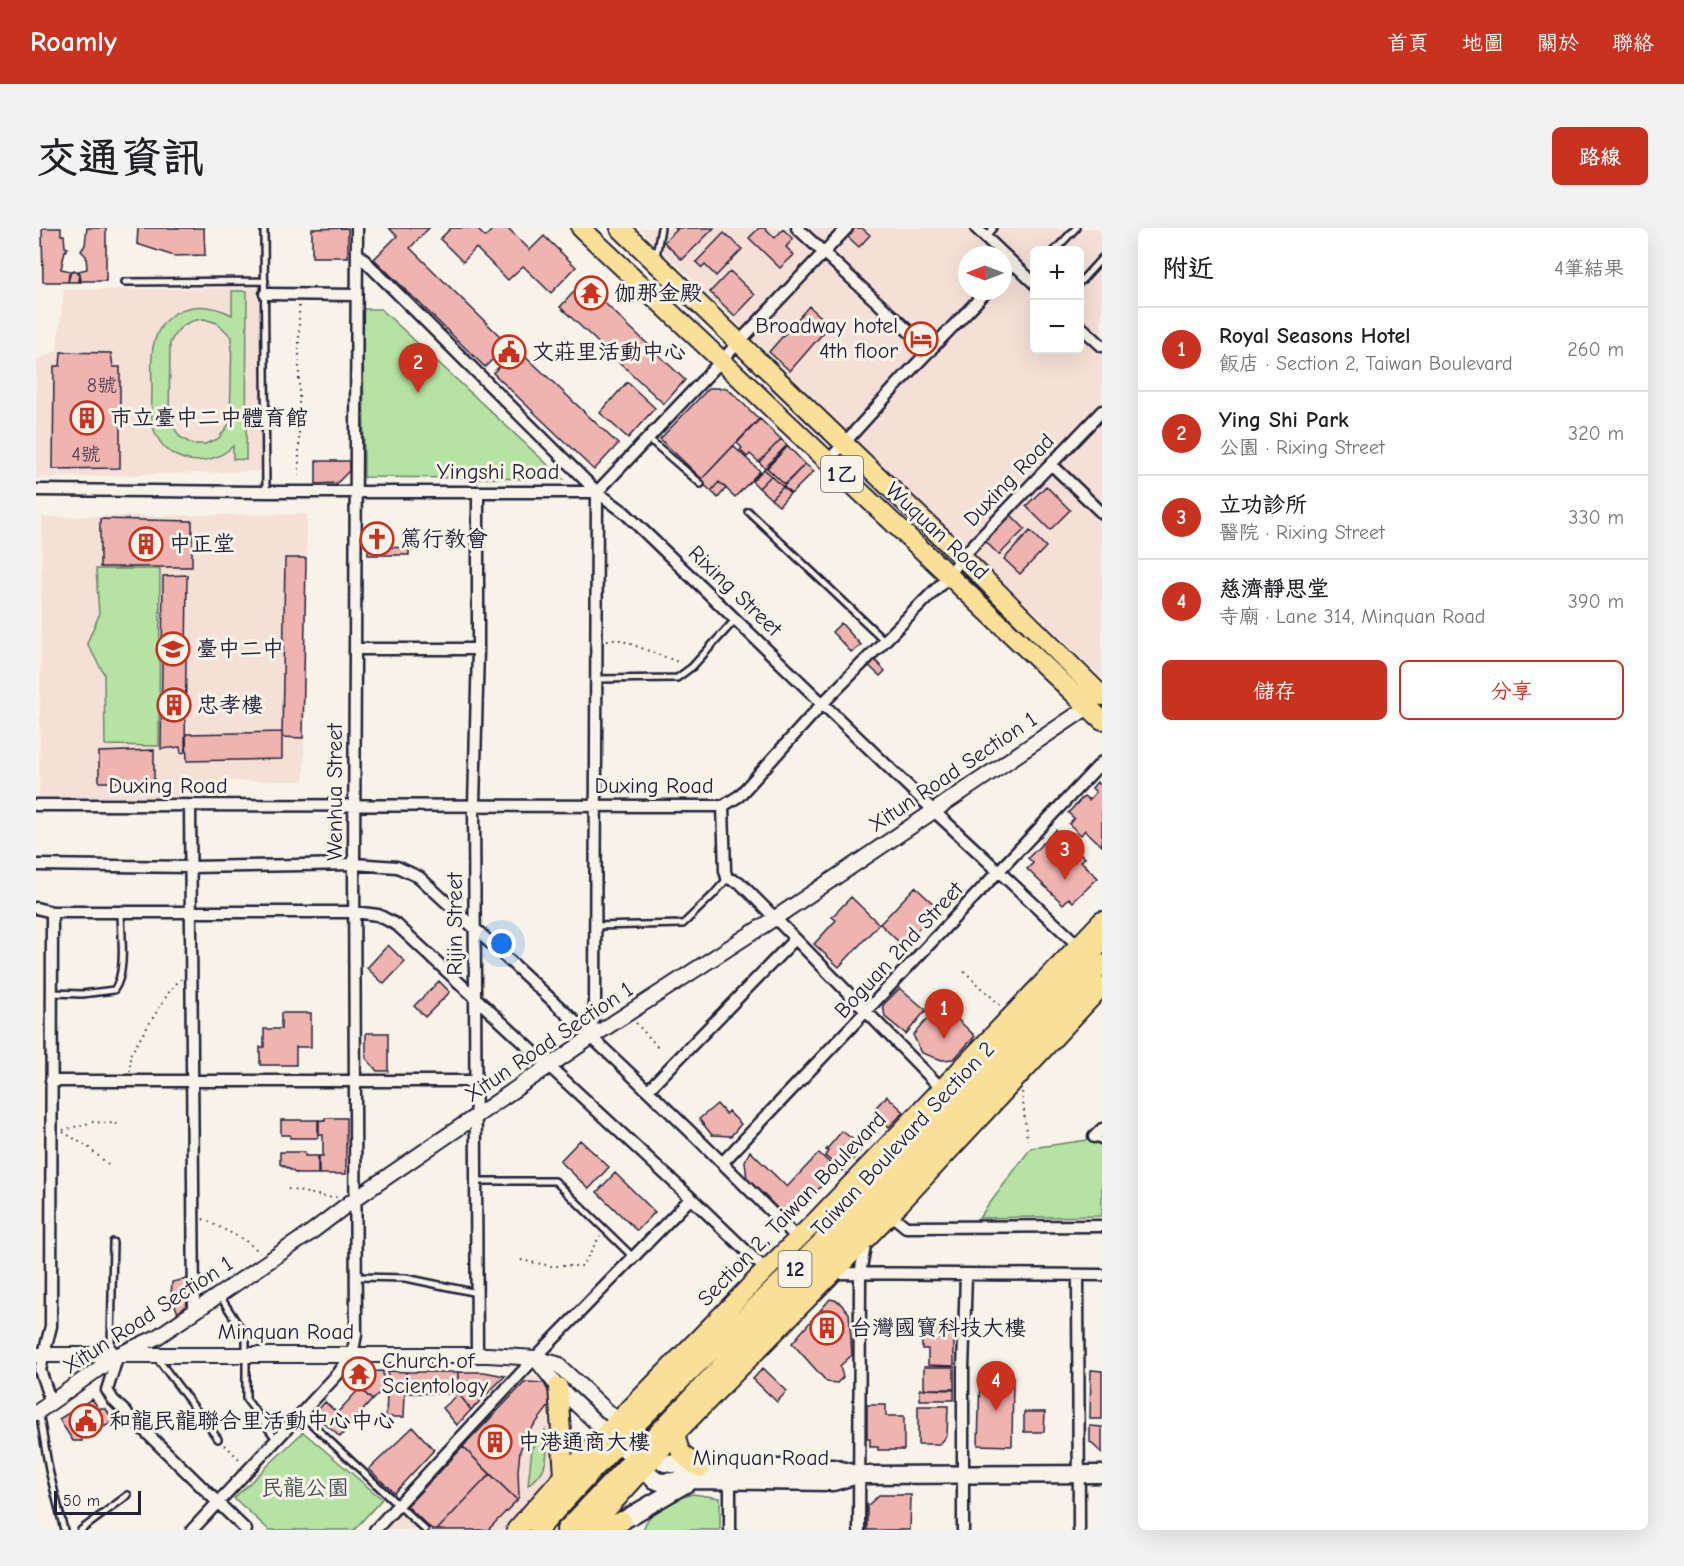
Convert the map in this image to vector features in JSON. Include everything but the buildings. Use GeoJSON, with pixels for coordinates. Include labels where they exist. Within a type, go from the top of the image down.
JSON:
{"type":"FeatureCollection","features":[{"type":"Feature","properties":{"kind":"main road","name":"Wuquan Road"},"geometry":{"type":"LineString","coordinates":[[581,228],[949,576],[1098,697]]}},
{"type":"Feature","properties":{"kind":"main road","name":"Wuquan Road"},"geometry":{"type":"LineString","coordinates":[[620,228],[962,557],[1098,697],[1102,720]]}},
{"type":"Feature","properties":{"kind":"main road","name":"Section 2, Taiwan Boulevard"},"geometry":{"type":"LineString","coordinates":[[588,1530],[610,1506],[621,1484],[675,1426],[833,1273],[890,1214],[1012,1016],[1094,960],[1102,921]]}},
{"type":"Feature","properties":{"kind":"main road","name":"Taiwan Boulevard Section 2"},"geometry":{"type":"LineString","coordinates":[[675,1426],[958,1106],[1094,960],[1102,942]]}},
{"type":"Feature","properties":{"kind":"main road","name":"Section 2, Taiwan Boulevard"},"geometry":{"type":"LineString","coordinates":[[516,1530],[564,1476],[618,1432],[797,1238],[958,1106],[1020,1073],[1102,986]]}},
{"type":"Feature","properties":{"kind":"main road","name":"Taiwan Boulevard Section 2"},"geometry":{"type":"LineString","coordinates":[[538,1530],[618,1432],[822,1242],[958,1106]]}},
{"type":"Feature","properties":{"kind":"main road"},"geometry":{"type":"LineString","coordinates":[[558,1387],[564,1476]]}},
{"type":"Feature","properties":{"kind":"main road"},"geometry":{"type":"LineString","coordinates":[[612,1528],[696,1474],[677,1448],[675,1426]]}},
{"type":"Feature","properties":{"kind":"main road"},"geometry":{"type":"LineString","coordinates":[[612,1528],[621,1484],[618,1432]]}},
{"type":"Feature","properties":{"kind":"main road","name":"Minquan Road"},"geometry":{"type":"LineString","coordinates":[[618,1432],[646,1457],[696,1474],[730,1481],[833,1482],[859,1475],[1102,1474]]}},
{"type":"Feature","properties":{"kind":"main road","name":"Minquan Road"},"geometry":{"type":"LineString","coordinates":[[696,1474],[833,1468],[859,1475]]}},
{"type":"Feature","properties":{"kind":"main road"},"geometry":{"type":"LineString","coordinates":[[566,1530],[621,1484]]}},
{"type":"Feature","properties":{"kind":"main road"},"geometry":{"type":"LineString","coordinates":[[610,1506],[612,1528]]}},
{"type":"Feature","properties":{"kind":"street","name":"Wenhua Street"},"geometry":{"type":"LineString","coordinates":[[352,1355],[356,1335],[357,1277],[354,864],[357,228]]}},
{"type":"Feature","properties":{"kind":"street"},"geometry":{"type":"LineString","coordinates":[[797,228],[930,351]]}},
{"type":"Feature","properties":{"kind":"street"},"geometry":{"type":"LineString","coordinates":[[590,1038],[595,1005],[597,492],[847,228]]}},
{"type":"Feature","properties":{"kind":"street"},"geometry":{"type":"LineString","coordinates":[[976,228],[1013,264],[1030,277]]}},
{"type":"Feature","properties":{"kind":"street","name":"Rixing Street"},"geometry":{"type":"LineString","coordinates":[[357,253],[597,492],[624,512],[934,811],[1094,960]]}},
{"type":"Feature","properties":{"kind":"street"},"geometry":{"type":"LineString","coordinates":[[266,294],[356,295]]}},
{"type":"Feature","properties":{"kind":"street"},"geometry":{"type":"LineString","coordinates":[[828,461],[978,300]]}},
{"type":"Feature","properties":{"kind":"street"},"geometry":{"type":"LineString","coordinates":[[1084,330],[1102,346]]}},
{"type":"Feature","properties":{"kind":"street","name":"Duxing Road"},"geometry":{"type":"LineString","coordinates":[[36,805],[723,806],[739,796],[823,703],[949,576],[962,557],[1102,411]]}},
{"type":"Feature","properties":{"kind":"street"},"geometry":{"type":"LineString","coordinates":[[1051,464],[1102,513]]}},
{"type":"Feature","properties":{"kind":"street","name":"Yingshi Road"},"geometry":{"type":"LineString","coordinates":[[36,490],[597,492]]}},
{"type":"Feature","properties":{"kind":"street","name":"Rijin Street"},"geometry":{"type":"LineString","coordinates":[[477,1355],[474,805],[478,649],[478,492]]}},
{"type":"Feature","properties":{"kind":"street"},"geometry":{"type":"LineString","coordinates":[[355,649],[478,649]]}},
{"type":"Feature","properties":{"kind":"street","name":"Xitun Road Section 1"},"geometry":{"type":"LineString","coordinates":[[42,1409],[118,1355],[157,1337],[590,1038],[776,918],[1098,697]]}},
{"type":"Feature","properties":{"kind":"street","name":"Boguan 2nd Street"},"geometry":{"type":"LineString","coordinates":[[723,1162],[1102,762]]}},
{"type":"Feature","properties":{"kind":"street"},"geometry":{"type":"LineString","coordinates":[[190,806],[194,1311]]}},
{"type":"Feature","properties":{"kind":"street"},"geometry":{"type":"LineString","coordinates":[[723,806],[727,878],[739,882],[776,918],[958,1106]]}},
{"type":"Feature","properties":{"kind":"street"},"geometry":{"type":"LineString","coordinates":[[36,865],[191,867],[354,864],[397,867],[418,877],[648,1090],[797,1238]]}},
{"type":"Feature","properties":{"kind":"street"},"geometry":{"type":"LineString","coordinates":[[36,908],[52,912],[354,912],[378,915],[397,925],[474,995],[766,1270]]}},
{"type":"Feature","properties":{"kind":"street"},"geometry":{"type":"LineString","coordinates":[[42,1409],[40,1355],[51,1326],[52,912]]}},
{"type":"Feature","properties":{"kind":"street"},"geometry":{"type":"LineString","coordinates":[[648,1090],[795,939]]}},
{"type":"Feature","properties":{"kind":"street"},"geometry":{"type":"LineString","coordinates":[[51,1081],[475,1081]]}},
{"type":"Feature","properties":{"kind":"street"},"geometry":{"type":"LineString","coordinates":[[375,1530],[535,1358],[691,1198]]}},
{"type":"Feature","properties":{"kind":"street"},"geometry":{"type":"LineString","coordinates":[[890,1214],[906,1227],[1102,1226]]}},
{"type":"Feature","properties":{"kind":"street"},"geometry":{"type":"LineString","coordinates":[[859,1530],[860,1274],[866,1238]]}},
{"type":"Feature","properties":{"kind":"street"},"geometry":{"type":"LineString","coordinates":[[833,1273],[1102,1275]]}},
{"type":"Feature","properties":{"kind":"street"},"geometry":{"type":"LineString","coordinates":[[963,1530],[963,1370],[966,1275]]}},
{"type":"Feature","properties":{"kind":"street"},"geometry":{"type":"LineString","coordinates":[[1078,1275],[1079,1530]]}},
{"type":"Feature","properties":{"kind":"street","name":"Minquan Road"},"geometry":{"type":"LineString","coordinates":[[40,1355],[477,1355],[535,1358],[557,1364],[618,1432]]}},
{"type":"Feature","properties":{"kind":"street"},"geometry":{"type":"LineString","coordinates":[[118,1355],[107,1390],[113,1400],[246,1530]]}},
{"type":"Feature","properties":{"kind":"street"},"geometry":{"type":"LineString","coordinates":[[192,1530],[301,1414],[352,1355]]}},
{"type":"Feature","properties":{"kind":"street","name":"Minquan Road"},"geometry":{"type":"LineString","coordinates":[[535,1358],[558,1387],[618,1432]]}},
{"type":"Feature","properties":{"kind":"street"},"geometry":{"type":"LineString","coordinates":[[730,1481],[730,1530]]}},
{"type":"Feature","properties":{"kind":"lane"},"geometry":{"type":"LineString","coordinates":[[264,228],[266,492]]}},
{"type":"Feature","properties":{"kind":"lane"},"geometry":{"type":"LineString","coordinates":[[655,262],[661,228]]}},
{"type":"Feature","properties":{"kind":"lane"},"geometry":{"type":"LineString","coordinates":[[985,237],[993,228]]}},
{"type":"Feature","properties":{"kind":"lane"},"geometry":{"type":"LineString","coordinates":[[1059,246],[1076,228]]}},
{"type":"Feature","properties":{"kind":"lane"},"geometry":{"type":"LineString","coordinates":[[1084,278],[1102,258]]}},
{"type":"Feature","properties":{"kind":"lane"},"geometry":{"type":"LineString","coordinates":[[125,282],[265,281]]}},
{"type":"Feature","properties":{"kind":"lane"},"geometry":{"type":"LineString","coordinates":[[648,438],[701,484]]}},
{"type":"Feature","properties":{"kind":"lane"},"geometry":{"type":"LineString","coordinates":[[748,511],[885,641]]}},
{"type":"Feature","properties":{"kind":"lane"},"geometry":{"type":"LineString","coordinates":[[596,679],[677,678],[693,667],[736,619]]}},
{"type":"Feature","properties":{"kind":"lane"},"geometry":{"type":"LineString","coordinates":[[595,926],[684,924],[727,878]]}},
{"type":"Feature","properties":{"kind":"lane"},"geometry":{"type":"LineString","coordinates":[[52,993],[90,993],[114,990],[119,983],[121,972],[121,912]]}},
{"type":"Feature","properties":{"kind":"lane"},"geometry":{"type":"LineString","coordinates":[[476,1181],[555,1181],[633,1257]]}},
{"type":"Feature","properties":{"kind":"lane"},"geometry":{"type":"LineString","coordinates":[[113,1242],[111,1346],[118,1355]]}},
{"type":"Feature","properties":{"kind":"lane"},"geometry":{"type":"LineString","coordinates":[[357,1277],[406,1278],[477,1293]]}},
{"type":"Feature","properties":{"kind":"lane"},"geometry":{"type":"LineString","coordinates":[[219,1294],[246,1337],[246,1399],[276,1438]]}},
{"type":"Feature","properties":{"kind":"lane"},"geometry":{"type":"LineString","coordinates":[[154,1354],[218,1438]]}},
{"type":"Feature","properties":{"kind":"lane"},"geometry":{"type":"LineString","coordinates":[[42,1409],[49,1470],[64,1530]]}},
{"type":"Feature","properties":{"kind":"lane"},"geometry":{"type":"LineString","coordinates":[[301,1414],[425,1530]]}},
{"type":"Feature","properties":{"kind":"lane"},"geometry":{"type":"LineString","coordinates":[[81,1530],[128,1495]]}},
{"type":"Feature","properties":{"kind":"path"},"geometry":{"type":"LineString","coordinates":[[299,294],[299,492]]}},
{"type":"Feature","properties":{"kind":"path"},"geometry":{"type":"LineString","coordinates":[[596,640],[620,640],[693,667]]}},
{"type":"Feature","properties":{"kind":"path"},"geometry":{"type":"LineString","coordinates":[[130,1081],[130,1055],[171,989],[190,967]]}},
{"type":"Feature","properties":{"kind":"path"},"geometry":{"type":"LineString","coordinates":[[964,971],[1012,1016]]}},
{"type":"Feature","properties":{"kind":"path"},"geometry":{"type":"LineString","coordinates":[[630,1013],[658,1047]]}},
{"type":"Feature","properties":{"kind":"path"},"geometry":{"type":"LineString","coordinates":[[1020,1073],[1027,1140]]}},
{"type":"Feature","properties":{"kind":"path"},"geometry":{"type":"LineString","coordinates":[[51,1131],[69,1129],[93,1122],[120,1124]]}},
{"type":"Feature","properties":{"kind":"path"},"geometry":{"type":"LineString","coordinates":[[51,1131],[64,1132],[88,1147],[110,1166]]}},
{"type":"Feature","properties":{"kind":"path"},"geometry":{"type":"LineString","coordinates":[[288,1189],[322,1196],[356,1198]]}},
{"type":"Feature","properties":{"kind":"path"},"geometry":{"type":"LineString","coordinates":[[192,1214],[243,1239],[269,1260]]}},
{"type":"Feature","properties":{"kind":"path"},"geometry":{"type":"LineString","coordinates":[[521,1260],[551,1266],[582,1266],[604,1229]]}},
{"type":"Feature","properties":{"kind":"path"},"geometry":{"type":"LineString","coordinates":[[218,1438],[248,1469]]}},
{"type":"Feature","properties":{"kind":"shaded area"},"geometry":{"type":"Polygon","coordinates":[[[639,228],[1102,228],[1102,678],[639,228]]]}},
{"type":"Feature","properties":{"kind":"shaded area"},"geometry":{"type":"Polygon","coordinates":[[[260,288],[261,471],[36,478],[36,360],[57,350],[64,290],[260,288]]]}},
{"type":"Feature","properties":{"kind":"shaded area","name":"臺中二中"},"geometry":{"type":"Polygon","coordinates":[[[307,514],[304,781],[182,781],[181,801],[39,796],[42,517],[307,514]]]}},
{"type":"Feature","properties":{"kind":"shaded area"},"geometry":{"type":"Polygon","coordinates":[[[529,1375],[544,1378],[551,1391],[557,1451],[549,1485],[506,1530],[381,1530],[529,1375]]]}},
{"type":"Feature","properties":{"kind":"green space"},"geometry":{"type":"Polygon","coordinates":[[[232,291],[247,291],[246,460],[233,459],[233,446],[212,459],[200,461],[178,457],[160,442],[154,430],[151,366],[154,343],[166,320],[185,309],[208,307],[232,315],[232,291]],[[204,319],[187,323],[175,333],[170,344],[169,420],[180,437],[192,444],[205,444],[218,439],[230,423],[232,337],[217,323],[204,319]]]}},
{"type":"Feature","properties":{"kind":"green space"},"geometry":{"type":"Polygon","coordinates":[[[363,309],[381,309],[563,479],[364,477],[363,309]]]}},
{"type":"Feature","properties":{"kind":"green space"},"geometry":{"type":"Polygon","coordinates":[[[96,569],[160,569],[159,746],[105,745],[104,674],[87,643],[99,615],[96,569]]]}},
{"type":"Feature","properties":{"kind":"green space"},"geometry":{"type":"Polygon","coordinates":[[[1088,1140],[1102,1145],[1102,1216],[979,1218],[1031,1148],[1088,1140]]]}},
{"type":"Feature","properties":{"kind":"green space"},"geometry":{"type":"Polygon","coordinates":[[[545,1430],[547,1454],[544,1468],[528,1485],[532,1449],[545,1430]]]}},
{"type":"Feature","properties":{"kind":"green space","name":"民龍公園"},"geometry":{"type":"Polygon","coordinates":[[[303,1432],[382,1499],[354,1530],[269,1530],[234,1498],[303,1432]]]}},
{"type":"Feature","properties":{"kind":"green space"},"geometry":{"type":"Polygon","coordinates":[[[693,1494],[720,1498],[720,1530],[643,1530],[646,1522],[656,1510],[693,1494]]]}},
{"type":"Feature","properties":{"kind":"place","name":"伽那金殿"},"geometry":{"type":"Point","coordinates":[591,293]}},
{"type":"Feature","properties":{"kind":"place","name":"Broadway hotel 4th floor"},"geometry":{"type":"Point","coordinates":[921,339]}},
{"type":"Feature","properties":{"kind":"place","name":"文莊里活動中心"},"geometry":{"type":"Point","coordinates":[509,352]}},
{"type":"Feature","properties":{"kind":"place","name":"Ying Shi Park"},"geometry":{"type":"Point","coordinates":[418,393]}},
{"type":"Feature","properties":{"kind":"place","name":"市立臺中二中體育館"},"geometry":{"type":"Point","coordinates":[87,418]}},
{"type":"Feature","properties":{"kind":"place","name":"篤行教會"},"geometry":{"type":"Point","coordinates":[377,539]}},
{"type":"Feature","properties":{"kind":"place","name":"中正堂"},"geometry":{"type":"Point","coordinates":[146,544]}},
{"type":"Feature","properties":{"kind":"place","name":"臺中二中"},"geometry":{"type":"Point","coordinates":[173,649]}},
{"type":"Feature","properties":{"kind":"place","name":"忠孝樓"},"geometry":{"type":"Point","coordinates":[174,705]}},
{"type":"Feature","properties":{"kind":"place","name":"立功診所"},"geometry":{"type":"Point","coordinates":[1065,880]}},
{"type":"Feature","properties":{"kind":"place","name":"Royal Seasons Hotel"},"geometry":{"type":"Point","coordinates":[944,1039]}},
{"type":"Feature","properties":{"kind":"place","name":"台灣國寶科技大樓"},"geometry":{"type":"Point","coordinates":[827,1328]}},
{"type":"Feature","properties":{"kind":"place","name":"Church of Scientology"},"geometry":{"type":"Point","coordinates":[359,1374]}},
{"type":"Feature","properties":{"kind":"place","name":"慈濟靜思堂"},"geometry":{"type":"Point","coordinates":[996,1411]}},
{"type":"Feature","properties":{"kind":"place","name":"和龍民龍聯合里活動中心中心"},"geometry":{"type":"Point","coordinates":[86,1421]}},
{"type":"Feature","properties":{"kind":"place","name":"中港通商大樓"},"geometry":{"type":"Point","coordinates":[495,1442]}}]}
